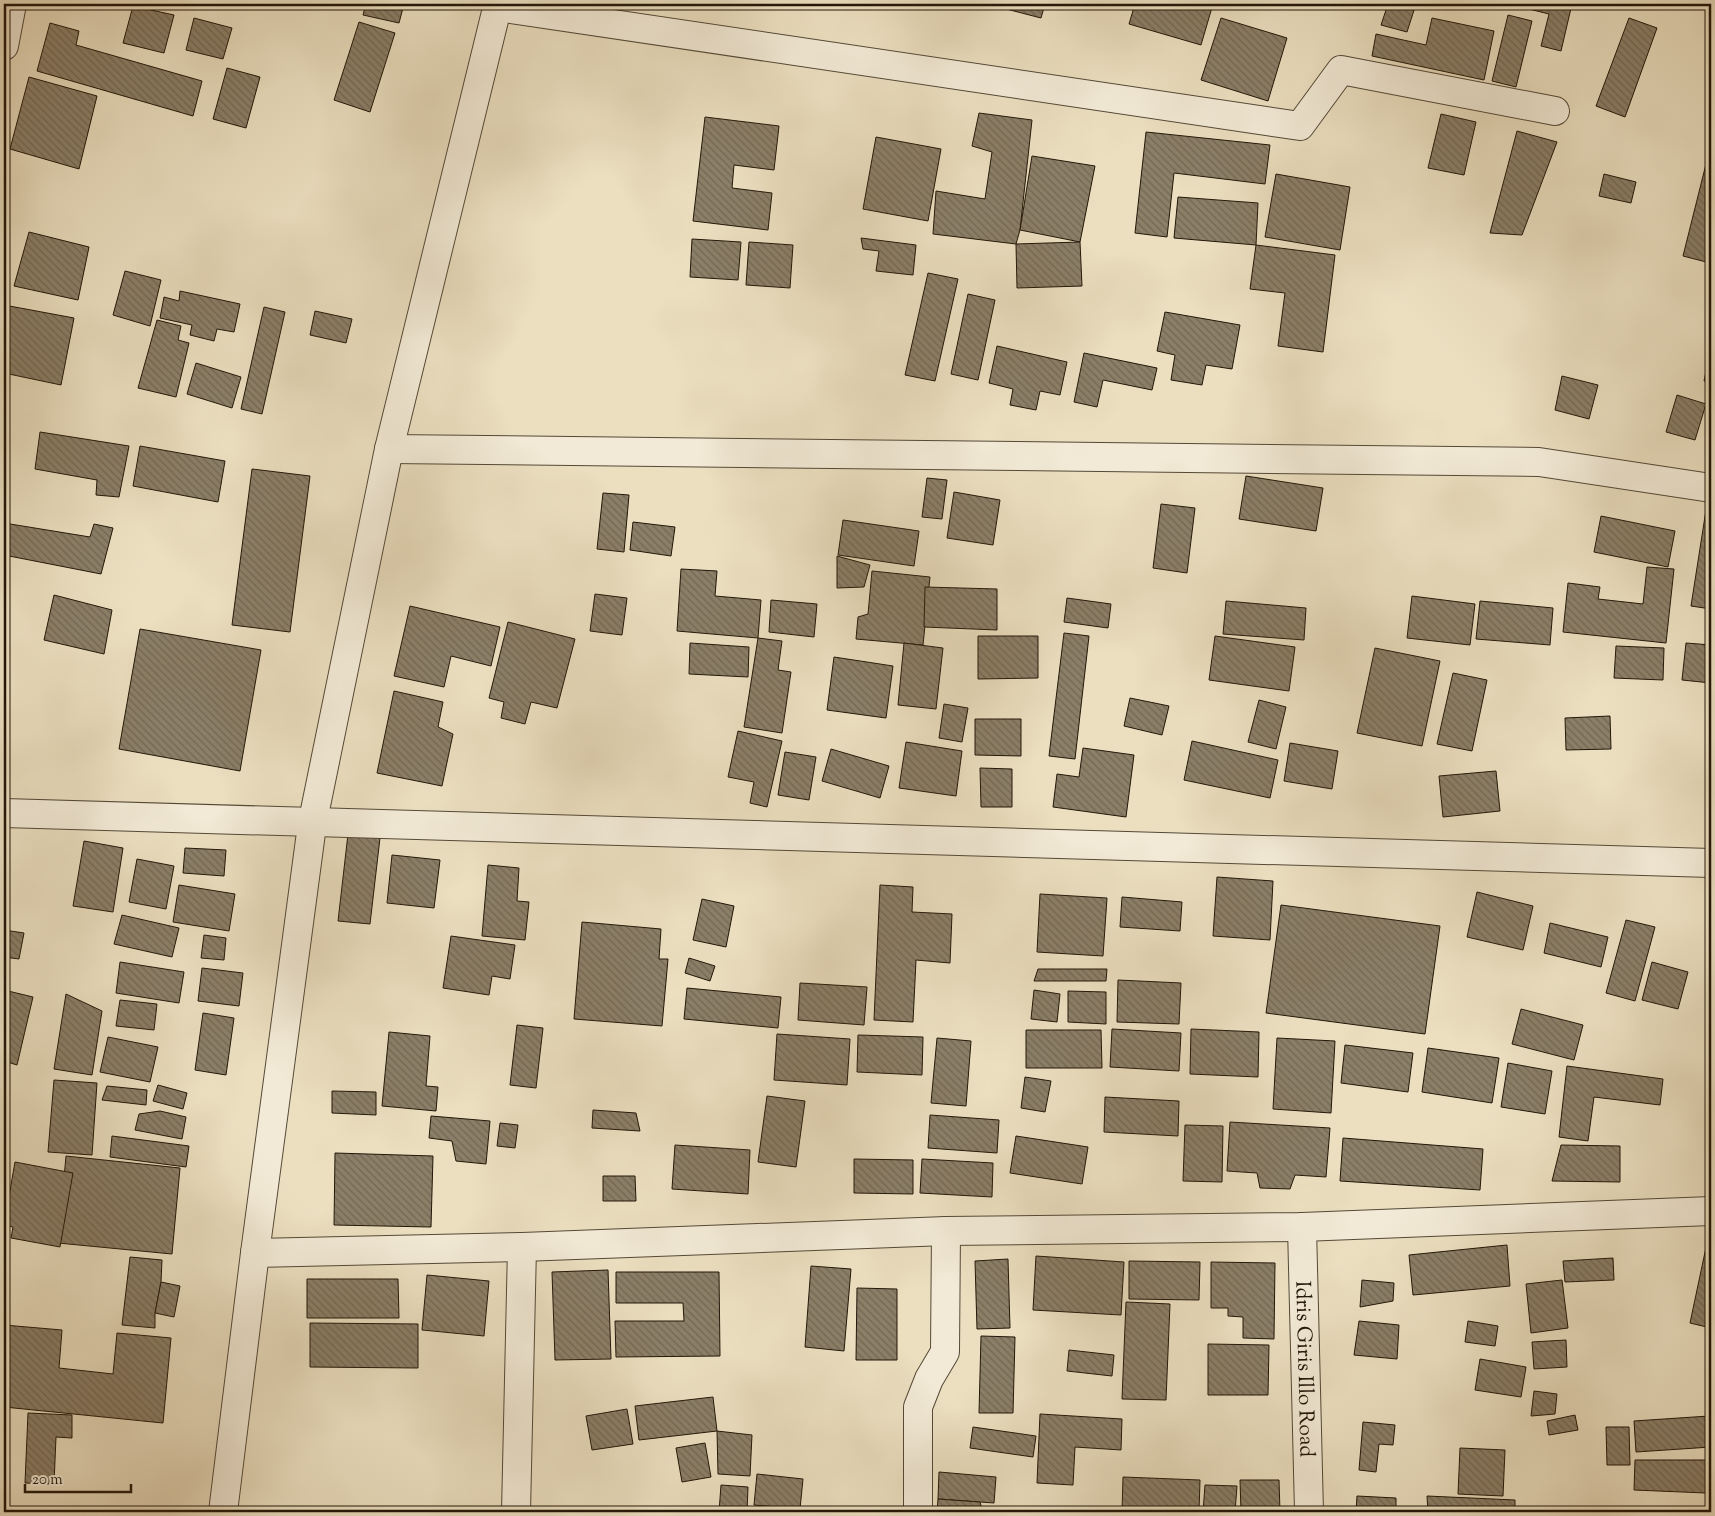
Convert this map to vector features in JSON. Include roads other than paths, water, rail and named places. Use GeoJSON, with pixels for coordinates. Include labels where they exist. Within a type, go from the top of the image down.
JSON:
{"type":"FeatureCollection","features":[{"type":"Feature","properties":{"kind":"street"},"geometry":{"type":"LineString","coordinates":[[4,46],[12,4]]}},
{"type":"Feature","properties":{"kind":"street"},"geometry":{"type":"LineString","coordinates":[[223,1512],[254,1253],[312,825],[390,449],[498,6],[1300,126],[1341,70],[1555,111]]}},
{"type":"Feature","properties":{"kind":"street"},"geometry":{"type":"LineString","coordinates":[[390,449],[1539,462],[1711,488]]}},
{"type":"Feature","properties":{"kind":"street"},"geometry":{"type":"LineString","coordinates":[[4,813],[312,825],[980,845],[1711,862]]}},
{"type":"Feature","properties":{"kind":"street"},"geometry":{"type":"LineString","coordinates":[[254,1253],[522,1247],[946,1231],[1302,1227],[1711,1211]]}},
{"type":"Feature","properties":{"kind":"street","name":"Idris Giris Illo Road"},"geometry":{"type":"LineString","coordinates":[[1302,1227],[1309,1512]]}},
{"type":"Feature","properties":{"kind":"street"},"geometry":{"type":"LineString","coordinates":[[918,1512],[918,1407],[929,1379],[945,1352],[946,1231]]}},
{"type":"Feature","properties":{"kind":"street"},"geometry":{"type":"LineString","coordinates":[[516,1512],[522,1247]]}}]}
